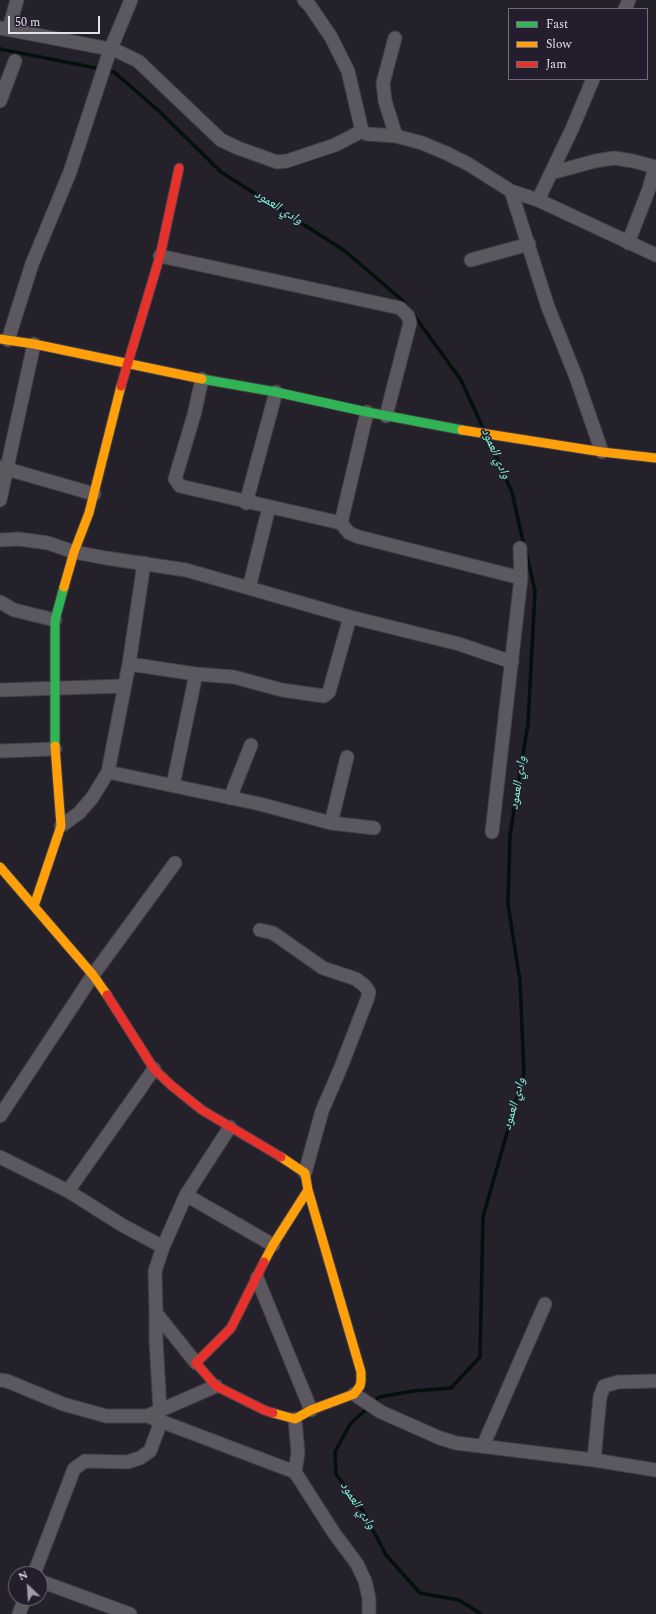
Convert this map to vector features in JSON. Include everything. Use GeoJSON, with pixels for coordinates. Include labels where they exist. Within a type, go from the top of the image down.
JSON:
{"type":"FeatureCollection","features":[{"type":"Feature","properties":{"kind":"street"},"geometry":{"type":"LineString","coordinates":[[3,29],[10,25],[17,0]]}},
{"type":"Feature","properties":{"kind":"street"},"geometry":{"type":"LineString","coordinates":[[131,0],[109,51],[70,172],[32,264],[4,340],[34,344],[202,379],[276,392],[386,416],[520,440],[656,458]]}},
{"type":"Feature","properties":{"kind":"street"},"geometry":{"type":"LineString","coordinates":[[304,0],[310,6],[330,37],[348,71],[362,131],[367,134],[396,136],[422,143],[446,152],[511,191],[538,200],[656,255]]}},
{"type":"Feature","properties":{"kind":"street"},"geometry":{"type":"LineString","coordinates":[[3,29],[109,51],[138,61],[221,140],[238,148],[277,162],[287,161],[335,145],[362,131]]}},
{"type":"Feature","properties":{"kind":"street"},"geometry":{"type":"LineString","coordinates":[[395,38],[384,83],[385,102],[396,136]]}},
{"type":"Feature","properties":{"kind":"street"},"geometry":{"type":"LineString","coordinates":[[0,101],[15,61]]}},
{"type":"Feature","properties":{"kind":"street"},"geometry":{"type":"LineString","coordinates":[[538,200],[572,129],[592,80]]}},
{"type":"Feature","properties":{"kind":"street"},"geometry":{"type":"LineString","coordinates":[[551,173],[595,161],[614,158],[633,160],[655,167],[649,189],[628,243]]}},
{"type":"Feature","properties":{"kind":"street"},"geometry":{"type":"LineString","coordinates":[[34,906],[61,826],[55,749],[55,620],[74,552],[89,513],[127,363],[160,256],[179,168]]}},
{"type":"Feature","properties":{"kind":"street"},"geometry":{"type":"LineString","coordinates":[[511,191],[548,307],[576,377],[602,452]]}},
{"type":"Feature","properties":{"kind":"street"},"geometry":{"type":"LineString","coordinates":[[471,260],[529,244]]}},
{"type":"Feature","properties":{"kind":"street"},"geometry":{"type":"LineString","coordinates":[[160,256],[400,308],[408,316],[410,323],[386,416]]}},
{"type":"Feature","properties":{"kind":"street"},"geometry":{"type":"LineString","coordinates":[[0,500],[3,468],[34,344]]}},
{"type":"Feature","properties":{"kind":"street"},"geometry":{"type":"LineString","coordinates":[[202,379],[194,415],[175,480],[180,486],[246,503],[341,523],[349,534],[521,578]]}},
{"type":"Feature","properties":{"kind":"street"},"geometry":{"type":"LineString","coordinates":[[246,503],[276,392]]}},
{"type":"Feature","properties":{"kind":"street"},"geometry":{"type":"LineString","coordinates":[[341,523],[367,412]]}},
{"type":"Feature","properties":{"kind":"street"},"geometry":{"type":"LineString","coordinates":[[3,468],[94,494]]}},
{"type":"Feature","properties":{"kind":"street"},"geometry":{"type":"LineString","coordinates":[[249,588],[269,507]]}},
{"type":"Feature","properties":{"kind":"street"},"geometry":{"type":"LineString","coordinates":[[0,540],[19,539],[48,544],[74,552],[106,558],[186,570],[350,617],[458,644],[512,662]]}},
{"type":"Feature","properties":{"kind":"street"},"geometry":{"type":"LineString","coordinates":[[492,832],[521,578],[520,548]]}},
{"type":"Feature","properties":{"kind":"street"},"geometry":{"type":"LineString","coordinates":[[61,826],[79,813],[92,798],[108,772],[129,664],[144,563]]}},
{"type":"Feature","properties":{"kind":"street"},"geometry":{"type":"LineString","coordinates":[[0,602],[14,610],[55,620]]}},
{"type":"Feature","properties":{"kind":"street"},"geometry":{"type":"LineString","coordinates":[[129,664],[196,674],[234,677],[282,690],[324,696],[329,692],[350,617]]}},
{"type":"Feature","properties":{"kind":"street"},"geometry":{"type":"LineString","coordinates":[[173,785],[196,674]]}},
{"type":"Feature","properties":{"kind":"street"},"geometry":{"type":"LineString","coordinates":[[0,690],[124,686]]}},
{"type":"Feature","properties":{"kind":"street"},"geometry":{"type":"LineString","coordinates":[[230,798],[251,745]]}},
{"type":"Feature","properties":{"kind":"street"},"geometry":{"type":"LineString","coordinates":[[0,751],[55,749]]}},
{"type":"Feature","properties":{"kind":"street"},"geometry":{"type":"LineString","coordinates":[[332,823],[347,756]]}},
{"type":"Feature","properties":{"kind":"street"},"geometry":{"type":"LineString","coordinates":[[108,772],[260,804],[332,823],[374,828]]}},
{"type":"Feature","properties":{"kind":"street"},"geometry":{"type":"LineString","coordinates":[[0,1116],[93,975],[175,863]]}},
{"type":"Feature","properties":{"kind":"street"},"geometry":{"type":"LineString","coordinates":[[2,875],[34,906],[93,975],[112,1002],[154,1069],[187,1098],[230,1127],[270,1150],[305,1173]]}},
{"type":"Feature","properties":{"kind":"street"},"geometry":{"type":"LineString","coordinates":[[156,1313],[216,1386],[264,1410],[295,1419],[311,1410],[354,1394],[360,1386],[361,1372],[308,1190],[305,1173],[322,1111],[341,1067],[369,992],[365,986],[356,979],[323,968],[282,938],[273,933],[260,930]]}},
{"type":"Feature","properties":{"kind":"street"},"geometry":{"type":"LineString","coordinates":[[68,1191],[154,1069]]}},
{"type":"Feature","properties":{"kind":"street"},"geometry":{"type":"LineString","coordinates":[[37,1566],[74,1469],[85,1462],[127,1462],[140,1458],[150,1451],[160,1416],[156,1340],[155,1271],[162,1247],[186,1195],[230,1127]]}},
{"type":"Feature","properties":{"kind":"street"},"geometry":{"type":"LineString","coordinates":[[0,1157],[68,1191],[122,1225],[162,1247]]}},
{"type":"Feature","properties":{"kind":"street"},"geometry":{"type":"LineString","coordinates":[[196,1363],[231,1328],[273,1245],[308,1190]]}},
{"type":"Feature","properties":{"kind":"street"},"geometry":{"type":"LineString","coordinates":[[186,1195],[273,1245]]}},
{"type":"Feature","properties":{"kind":"street"},"geometry":{"type":"LineString","coordinates":[[257,1278],[311,1410]]}},
{"type":"Feature","properties":{"kind":"street"},"geometry":{"type":"LineString","coordinates":[[483,1446],[545,1304]]}},
{"type":"Feature","properties":{"kind":"street"},"geometry":{"type":"LineString","coordinates":[[0,1380],[7,1381],[63,1404],[106,1416],[160,1416],[295,1472],[334,1533],[357,1564],[365,1581],[369,1598],[369,1614]]}},
{"type":"Feature","properties":{"kind":"street"},"geometry":{"type":"LineString","coordinates":[[594,1460],[600,1397],[604,1386],[618,1382],[656,1381]]}},
{"type":"Feature","properties":{"kind":"street"},"geometry":{"type":"LineString","coordinates":[[160,1416],[216,1386]]}},
{"type":"Feature","properties":{"kind":"street"},"geometry":{"type":"LineString","coordinates":[[354,1394],[381,1412],[440,1438],[456,1442],[594,1460],[656,1470]]}},
{"type":"Feature","properties":{"kind":"street"},"geometry":{"type":"LineString","coordinates":[[295,1419],[298,1453],[295,1472]]}},
{"type":"Feature","properties":{"kind":"street"},"geometry":{"type":"LineString","coordinates":[[48,1585],[130,1614]]}},
{"type":"Feature","properties":{"kind":"waterway","name":"وادي العمود"},"geometry":{"type":"LineString","coordinates":[[0,49],[101,69]]}},
{"type":"Feature","properties":{"kind":"waterway","name":"وادي العمود"},"geometry":{"type":"LineString","coordinates":[[107,71],[114,72],[159,111],[221,172],[345,251],[403,301],[409,309]]}},
{"type":"Feature","properties":{"kind":"waterway","name":"وادي العمود"},"geometry":{"type":"LineString","coordinates":[[413,314],[461,380],[483,428]]}},
{"type":"Feature","properties":{"kind":"waterway","name":"وادي العمود"},"geometry":{"type":"LineString","coordinates":[[489,441],[512,492],[524,546]]}},
{"type":"Feature","properties":{"kind":"waterway","name":"وادي العمود"},"geometry":{"type":"LineString","coordinates":[[373,1403],[379,1397],[413,1391],[451,1388],[480,1357],[483,1217],[524,1073],[520,981],[508,904],[510,835],[528,724],[535,591],[526,552]]}},
{"type":"Feature","properties":{"kind":"waterway","name":"وادي العمود"},"geometry":{"type":"LineString","coordinates":[[369,1407],[350,1424],[335,1452],[336,1474],[363,1511],[386,1555],[420,1593],[459,1600],[481,1614]]}},
{"type":"Feature","properties":{"kind":"traffic: fast"},"geometry":{"type":"LineString","coordinates":[[202,379],[276,392],[367,412],[462,430]]}},
{"type":"Feature","properties":{"kind":"traffic: fast"},"geometry":{"type":"LineString","coordinates":[[55,746],[55,620],[64,587]]}},
{"type":"Feature","properties":{"kind":"traffic: slow"},"geometry":{"type":"LineString","coordinates":[[0,339],[34,344],[202,379]]}},
{"type":"Feature","properties":{"kind":"traffic: slow"},"geometry":{"type":"LineString","coordinates":[[64,587],[74,552],[89,513],[121,386]]}},
{"type":"Feature","properties":{"kind":"traffic: slow"},"geometry":{"type":"LineString","coordinates":[[462,430],[602,452],[656,458]]}},
{"type":"Feature","properties":{"kind":"traffic: slow"},"geometry":{"type":"LineString","coordinates":[[34,906],[61,826],[55,746]]}},
{"type":"Feature","properties":{"kind":"traffic: slow"},"geometry":{"type":"LineString","coordinates":[[0,867],[93,975],[107,995]]}},
{"type":"Feature","properties":{"kind":"traffic: slow"},"geometry":{"type":"LineString","coordinates":[[273,1413],[295,1419],[311,1410],[354,1394],[360,1386],[361,1381],[361,1372],[308,1190],[305,1173],[281,1157]]}},
{"type":"Feature","properties":{"kind":"traffic: slow"},"geometry":{"type":"LineString","coordinates":[[264,1262],[308,1190]]}},
{"type":"Feature","properties":{"kind":"traffic: jam"},"geometry":{"type":"LineString","coordinates":[[121,386],[160,256],[179,168]]}},
{"type":"Feature","properties":{"kind":"traffic: jam"},"geometry":{"type":"LineString","coordinates":[[107,995],[154,1069],[172,1086],[202,1110],[281,1157]]}},
{"type":"Feature","properties":{"kind":"traffic: jam"},"geometry":{"type":"LineString","coordinates":[[264,1262],[231,1328],[196,1363],[216,1386],[273,1413]]}}]}
